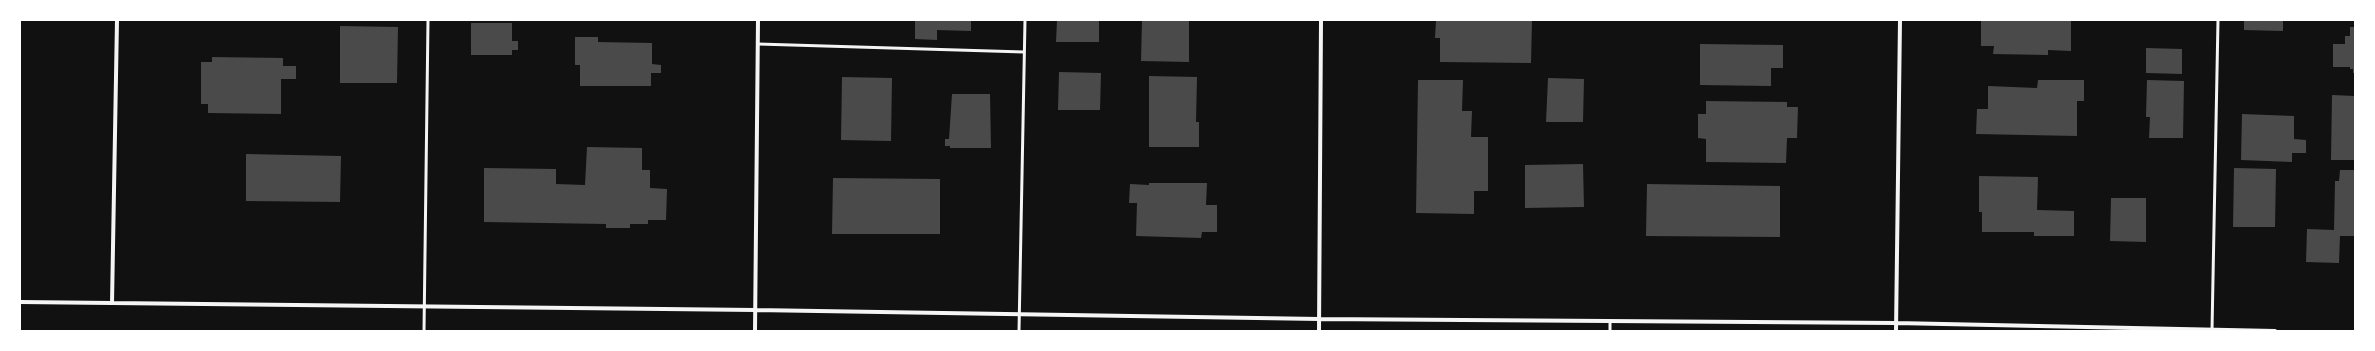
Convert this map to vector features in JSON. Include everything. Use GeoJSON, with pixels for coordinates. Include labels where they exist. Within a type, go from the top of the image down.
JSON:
{"type":"FeatureCollection","features":[{"type":"Feature","properties":{"kind":"street"},"geometry":{"type":"LineString","coordinates":[[112,303],[117,20]]}},
{"type":"Feature","properties":{"kind":"street"},"geometry":{"type":"LineString","coordinates":[[755,331],[758,20]]}},
{"type":"Feature","properties":{"kind":"street"},"geometry":{"type":"LineString","coordinates":[[1318,331],[1322,20]]}},
{"type":"Feature","properties":{"kind":"street"},"geometry":{"type":"LineString","coordinates":[[1896,331],[1900,20]]}},
{"type":"Feature","properties":{"kind":"street"},"geometry":{"type":"LineString","coordinates":[[20,302],[755,310],[1319,319],[1896,323],[2275,331]]}},
{"type":"Feature","properties":{"kind":"lane"},"geometry":{"type":"LineString","coordinates":[[424,331],[428,20]]}},
{"type":"Feature","properties":{"kind":"lane"},"geometry":{"type":"LineString","coordinates":[[1019,331],[1025,20]]}},
{"type":"Feature","properties":{"kind":"lane"},"geometry":{"type":"LineString","coordinates":[[2212,330],[2218,20]]}},
{"type":"Feature","properties":{"kind":"lane"},"geometry":{"type":"LineString","coordinates":[[758,44],[1024,52]]}},
{"type":"Feature","properties":{"kind":"lane"},"geometry":{"type":"LineString","coordinates":[[1610,322],[1610,331]]}},
{"type":"Feature","properties":{"kind":"building"},"geometry":{"type":"Polygon","coordinates":[[[915,20],[971,20],[971,31],[937,30],[937,40],[915,39],[915,20]]]}},
{"type":"Feature","properties":{"kind":"building"},"geometry":{"type":"Polygon","coordinates":[[[1057,20],[1099,20],[1099,42],[1056,42],[1057,20]]]}},
{"type":"Feature","properties":{"kind":"building"},"geometry":{"type":"Polygon","coordinates":[[[1142,20],[1189,20],[1189,62],[1141,61],[1142,20]]]}},
{"type":"Feature","properties":{"kind":"building"},"geometry":{"type":"Polygon","coordinates":[[[1436,20],[1532,20],[1531,63],[1440,62],[1440,38],[1435,38],[1436,20]]]}},
{"type":"Feature","properties":{"kind":"building"},"geometry":{"type":"Polygon","coordinates":[[[1981,20],[2071,20],[2071,51],[2048,50],[2048,55],[1993,54],[1994,46],[1981,46],[1981,20]]]}},
{"type":"Feature","properties":{"kind":"building"},"geometry":{"type":"Polygon","coordinates":[[[2244,20],[2283,20],[2283,31],[2244,30],[2244,20]]]}},
{"type":"Feature","properties":{"kind":"building"},"geometry":{"type":"Polygon","coordinates":[[[471,23],[512,23],[512,41],[518,41],[518,50],[512,50],[512,55],[471,55],[471,23]]]}},
{"type":"Feature","properties":{"kind":"building"},"geometry":{"type":"Polygon","coordinates":[[[340,26],[398,27],[397,83],[340,83],[340,26]]]}},
{"type":"Feature","properties":{"kind":"building"},"geometry":{"type":"Polygon","coordinates":[[[2350,27],[2355,27],[2355,73],[2353,73],[2353,69],[2350,69],[2350,67],[2333,67],[2333,44],[2345,44],[2345,36],[2350,36],[2350,27]]]}},
{"type":"Feature","properties":{"kind":"building"},"geometry":{"type":"Polygon","coordinates":[[[575,37],[598,37],[598,42],[652,43],[652,64],[661,65],[661,73],[651,73],[651,86],[580,86],[580,65],[575,65],[575,37]]]}},
{"type":"Feature","properties":{"kind":"building"},"geometry":{"type":"Polygon","coordinates":[[[1700,44],[1783,45],[1783,68],[1771,68],[1771,86],[1700,85],[1700,44]]]}},
{"type":"Feature","properties":{"kind":"building"},"geometry":{"type":"Polygon","coordinates":[[[2146,48],[2182,49],[2182,74],[2146,73],[2146,48]]]}},
{"type":"Feature","properties":{"kind":"building"},"geometry":{"type":"Polygon","coordinates":[[[212,57],[283,58],[283,66],[296,66],[296,79],[281,79],[281,114],[208,113],[208,104],[201,104],[201,62],[212,62],[212,57]]]}},
{"type":"Feature","properties":{"kind":"building"},"geometry":{"type":"Polygon","coordinates":[[[1059,72],[1101,73],[1100,110],[1058,110],[1059,72]]]}},
{"type":"Feature","properties":{"kind":"building"},"geometry":{"type":"Polygon","coordinates":[[[1149,76],[1197,77],[1196,122],[1199,122],[1199,147],[1149,147],[1149,76]]]}},
{"type":"Feature","properties":{"kind":"building"},"geometry":{"type":"Polygon","coordinates":[[[842,77],[892,78],[891,141],[841,140],[842,77]]]}},
{"type":"Feature","properties":{"kind":"building"},"geometry":{"type":"Polygon","coordinates":[[[1548,78],[1584,79],[1583,122],[1546,122],[1548,78]]]}},
{"type":"Feature","properties":{"kind":"building"},"geometry":{"type":"Polygon","coordinates":[[[1418,80],[1463,80],[1462,111],[1472,111],[1471,137],[1488,137],[1488,191],[1474,191],[1474,214],[1416,213],[1418,80]]]}},
{"type":"Feature","properties":{"kind":"building"},"geometry":{"type":"Polygon","coordinates":[[[2038,80],[2084,80],[2084,101],[2077,101],[2077,136],[1976,134],[1977,109],[1988,109],[1988,86],[2037,88],[2038,80]]]}},
{"type":"Feature","properties":{"kind":"building"},"geometry":{"type":"Polygon","coordinates":[[[2147,80],[2184,81],[2183,138],[2149,138],[2150,117],[2146,117],[2147,80]]]}},
{"type":"Feature","properties":{"kind":"building"},"geometry":{"type":"Polygon","coordinates":[[[952,94],[990,94],[991,148],[950,148],[950,146],[945,146],[945,139],[949,139],[952,94]]]}},
{"type":"Feature","properties":{"kind":"building"},"geometry":{"type":"Polygon","coordinates":[[[2332,95],[2355,96],[2355,160],[2331,160],[2332,95]]]}},
{"type":"Feature","properties":{"kind":"building"},"geometry":{"type":"Polygon","coordinates":[[[1706,101],[1787,102],[1787,107],[1798,107],[1797,138],[1787,138],[1786,163],[1706,162],[1706,139],[1698,138],[1698,114],[1706,114],[1706,101]]]}},
{"type":"Feature","properties":{"kind":"building"},"geometry":{"type":"Polygon","coordinates":[[[2242,114],[2294,116],[2294,139],[2306,140],[2306,153],[2292,153],[2292,162],[2241,160],[2242,114]]]}},
{"type":"Feature","properties":{"kind":"building"},"geometry":{"type":"Polygon","coordinates":[[[587,147],[642,148],[642,170],[650,170],[650,188],[667,189],[666,220],[648,220],[648,224],[630,224],[630,228],[606,228],[606,224],[484,222],[484,168],[556,169],[556,184],[585,185],[587,147]]]}},
{"type":"Feature","properties":{"kind":"building"},"geometry":{"type":"Polygon","coordinates":[[[246,154],[341,156],[340,202],[246,201],[246,154]]]}},
{"type":"Feature","properties":{"kind":"building"},"geometry":{"type":"Polygon","coordinates":[[[1583,164],[1584,207],[1525,208],[1525,165],[1583,164]]]}},
{"type":"Feature","properties":{"kind":"building"},"geometry":{"type":"Polygon","coordinates":[[[2234,168],[2276,169],[2275,227],[2233,227],[2234,168]]]}},
{"type":"Feature","properties":{"kind":"building"},"geometry":{"type":"Polygon","coordinates":[[[2340,170],[2355,170],[2355,236],[2340,236],[2339,263],[2306,262],[2307,229],[2334,230],[2335,181],[2339,181],[2340,170]]]}},
{"type":"Feature","properties":{"kind":"building"},"geometry":{"type":"Polygon","coordinates":[[[1979,176],[2038,177],[2037,210],[2074,211],[2074,236],[2034,236],[2034,232],[1982,232],[1982,212],[1979,212],[1979,176]]]}},
{"type":"Feature","properties":{"kind":"building"},"geometry":{"type":"Polygon","coordinates":[[[833,178],[940,179],[940,234],[832,234],[833,178]]]}},
{"type":"Feature","properties":{"kind":"building"},"geometry":{"type":"Polygon","coordinates":[[[1149,183],[1207,183],[1206,205],[1217,205],[1217,232],[1202,232],[1201,238],[1136,236],[1137,203],[1129,203],[1130,184],[1149,185],[1149,183]]]}},
{"type":"Feature","properties":{"kind":"building"},"geometry":{"type":"Polygon","coordinates":[[[1647,184],[1780,186],[1780,237],[1646,236],[1647,184]]]}},
{"type":"Feature","properties":{"kind":"building"},"geometry":{"type":"Polygon","coordinates":[[[2111,198],[2146,198],[2146,242],[2110,241],[2111,198]]]}}]}
